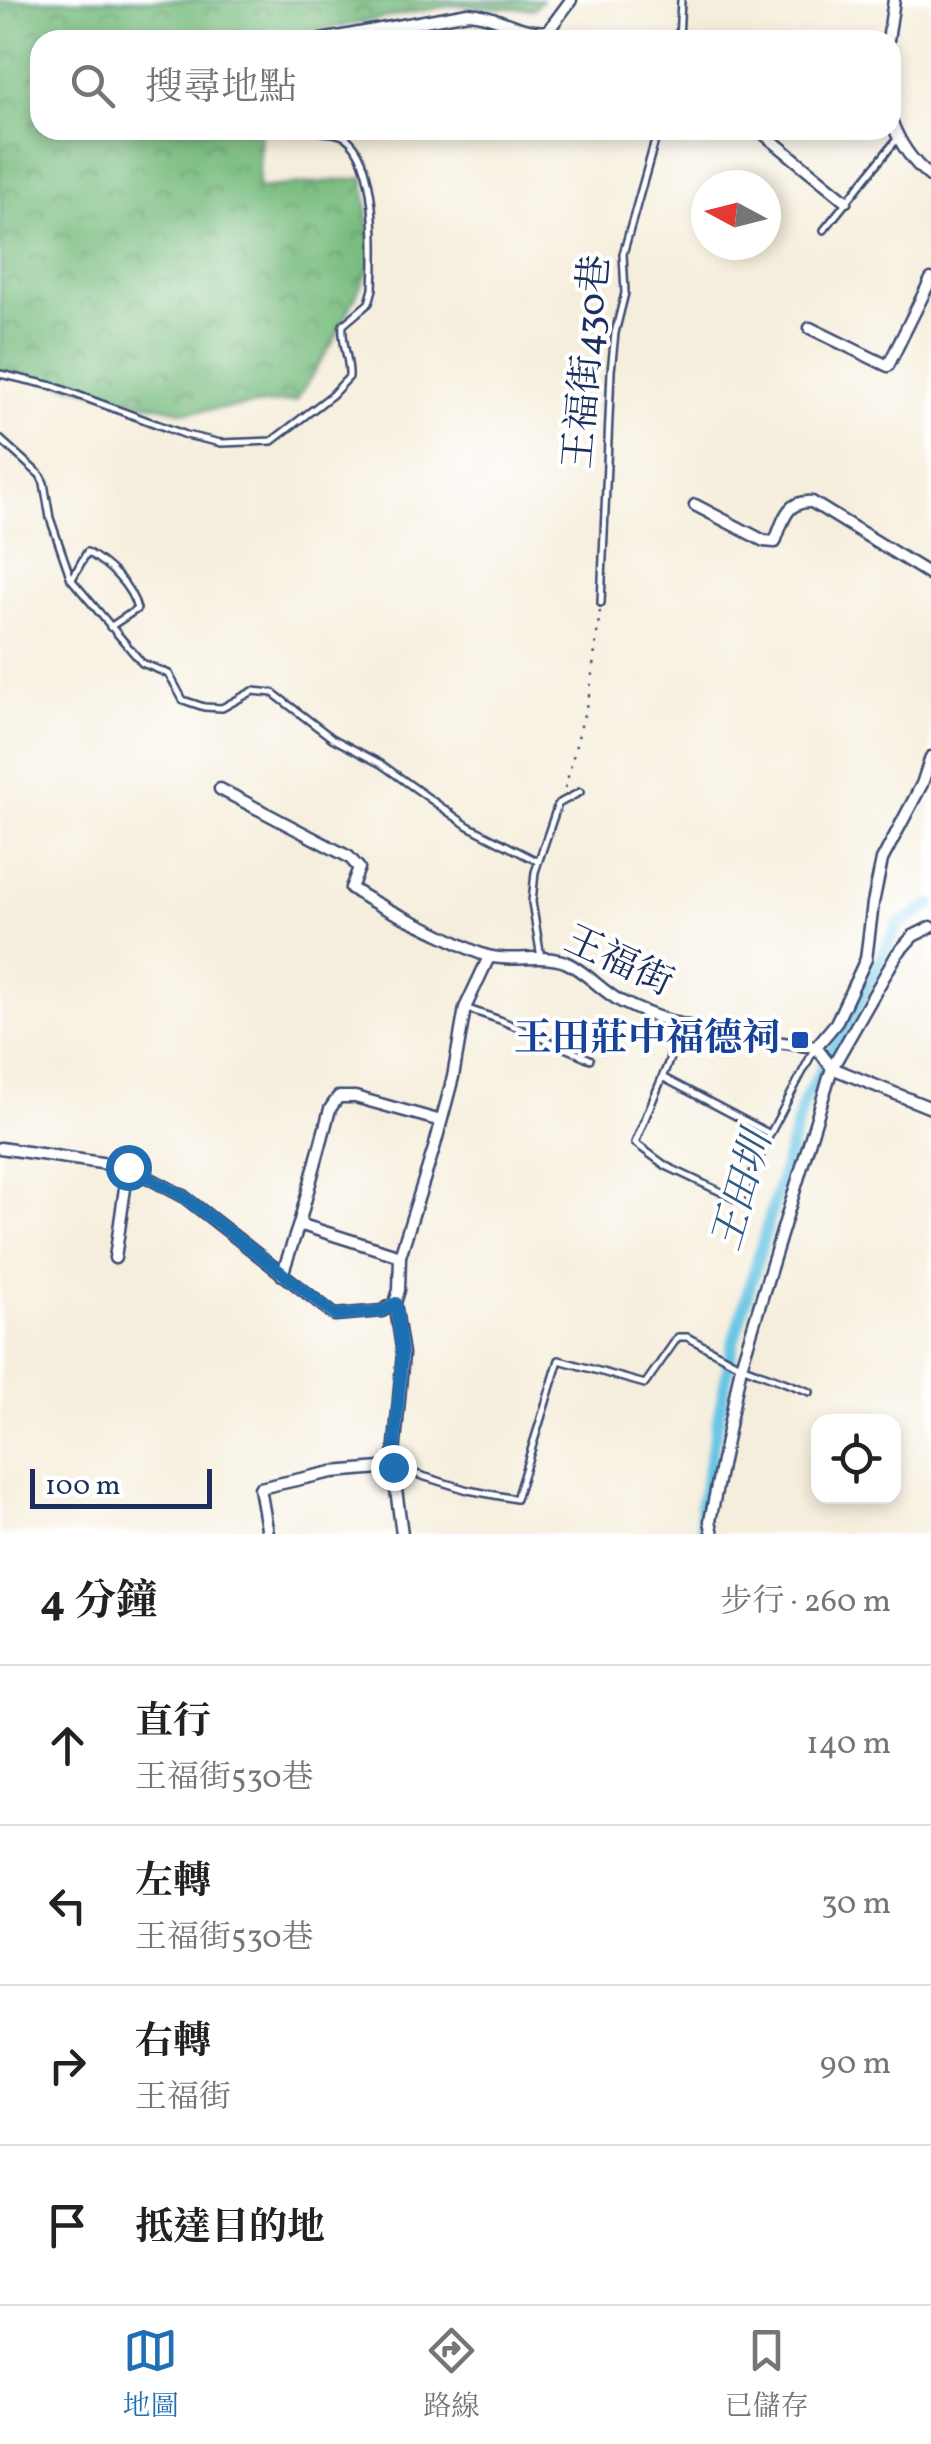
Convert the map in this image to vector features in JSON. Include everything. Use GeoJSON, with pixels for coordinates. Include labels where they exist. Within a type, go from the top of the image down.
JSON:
{"type":"FeatureCollection","features":[{"type":"Feature","properties":{"kind":"street"},"geometry":{"type":"LineString","coordinates":[[549,30],[571,0]]}},
{"type":"Feature","properties":{"kind":"street"},"geometry":{"type":"LineString","coordinates":[[890,30],[894,0]]}},
{"type":"Feature","properties":{"kind":"street"},"geometry":{"type":"LineString","coordinates":[[375,30],[479,13],[528,30]]}},
{"type":"Feature","properties":{"kind":"street"},"geometry":{"type":"LineString","coordinates":[[771,140],[846,202]]}},
{"type":"Feature","properties":{"kind":"street"},"geometry":{"type":"LineString","coordinates":[[898,140],[931,177]]}},
{"type":"Feature","properties":{"kind":"street"},"geometry":{"type":"LineString","coordinates":[[810,328],[888,366],[931,279]]}},
{"type":"Feature","properties":{"kind":"street"},"geometry":{"type":"LineString","coordinates":[[695,505],[764,541],[775,542],[784,517],[794,504],[812,502],[931,574]]}},
{"type":"Feature","properties":{"kind":"street"},"geometry":{"type":"LineString","coordinates":[[931,758],[922,784],[882,860],[866,958],[836,1023],[816,1048],[832,1068],[931,1108]]}},
{"type":"Feature","properties":{"kind":"street"},"geometry":{"type":"LineString","coordinates":[[220,789],[349,856],[359,868],[351,888],[374,904],[489,956],[465,1008],[453,1077],[400,1256],[396,1303],[402,1354],[393,1467],[402,1534]]}},
{"type":"Feature","properties":{"kind":"street"},"geometry":{"type":"LineString","coordinates":[[713,1534],[710,1521],[742,1366],[832,1068],[897,954],[912,936],[931,927]]}},
{"type":"Feature","properties":{"kind":"street","name":"王福街"},"geometry":{"type":"LineString","coordinates":[[489,956],[566,962],[620,1001],[676,1023],[728,1037],[816,1048]]}},
{"type":"Feature","properties":{"kind":"street"},"geometry":{"type":"LineString","coordinates":[[282,1275],[330,1108],[338,1097],[355,1097],[441,1121]]}},
{"type":"Feature","properties":{"kind":"street"},"geometry":{"type":"LineString","coordinates":[[0,1148],[128,1167],[183,1196],[336,1315],[382,1311],[396,1303]]}},
{"type":"Feature","properties":{"kind":"street"},"geometry":{"type":"LineString","coordinates":[[115,1258],[128,1167]]}},
{"type":"Feature","properties":{"kind":"street"},"geometry":{"type":"LineString","coordinates":[[299,1224],[400,1256]]}},
{"type":"Feature","properties":{"kind":"street"},"geometry":{"type":"LineString","coordinates":[[268,1534],[260,1488],[332,1472],[393,1467]]}},
{"type":"Feature","properties":{"kind":"lane"},"geometry":{"type":"LineString","coordinates":[[680,30],[682,0]]}},
{"type":"Feature","properties":{"kind":"lane"},"geometry":{"type":"LineString","coordinates":[[0,374],[53,386],[186,435],[221,442],[272,441],[292,428],[348,378],[350,364],[343,325],[369,304],[373,289],[372,192],[358,152],[349,140]]}},
{"type":"Feature","properties":{"kind":"lane","name":"王福街430巷"},"geometry":{"type":"LineString","coordinates":[[600,603],[610,371],[625,293],[623,254],[655,140]]}},
{"type":"Feature","properties":{"kind":"lane"},"geometry":{"type":"LineString","coordinates":[[824,230],[895,140]]}},
{"type":"Feature","properties":{"kind":"lane"},"geometry":{"type":"LineString","coordinates":[[0,439],[44,483],[50,518],[72,579],[142,662],[169,674],[183,700],[222,708],[253,690],[273,693],[332,738],[382,764],[468,826],[537,860]]}},
{"type":"Feature","properties":{"kind":"lane"},"geometry":{"type":"LineString","coordinates":[[72,579],[87,552],[102,560],[134,595],[137,609],[110,627]]}},
{"type":"Feature","properties":{"kind":"lane"},"geometry":{"type":"LineString","coordinates":[[541,958],[532,902],[537,860],[554,810],[562,800],[580,792]]}},
{"type":"Feature","properties":{"kind":"lane"},"geometry":{"type":"LineString","coordinates":[[465,1008],[590,1059]]}},
{"type":"Feature","properties":{"kind":"lane"},"geometry":{"type":"LineString","coordinates":[[676,1023],[669,1061],[635,1142],[666,1166],[740,1202],[770,1134],[816,1048]]}},
{"type":"Feature","properties":{"kind":"lane"},"geometry":{"type":"LineString","coordinates":[[662,1077],[770,1134]]}},
{"type":"Feature","properties":{"kind":"lane"},"geometry":{"type":"LineString","coordinates":[[393,1467],[468,1490],[516,1499],[560,1360],[645,1384],[678,1337],[687,1336],[742,1366],[810,1392]]}},
{"type":"Feature","properties":{"kind":"path"},"geometry":{"type":"LineString","coordinates":[[562,800],[590,690],[600,603]]}},
{"type":"Feature","properties":{"kind":"green space"},"geometry":{"type":"Polygon","coordinates":[[[0,0],[542,0],[533,9],[454,5],[320,30],[30,30],[30,140],[260,140],[258,188],[364,178],[372,262],[336,337],[296,401],[185,412],[0,370],[0,0]]]}},
{"type":"Feature","properties":{"kind":"waterway","name":"王田圳"},"geometry":{"type":"LineString","coordinates":[[703,1534],[701,1506],[733,1343],[804,1101],[898,925],[931,905]]}},
{"type":"Feature","properties":{"kind":"place","name":"王田莊中福德祠"},"geometry":{"type":"Point","coordinates":[800,1040]}},
{"type":"Feature","properties":{"kind":"route"},"geometry":{"type":"LineString","coordinates":[[128,1167],[183,1196],[336,1315],[382,1311],[396,1303],[402,1354],[393,1467]]}}]}
